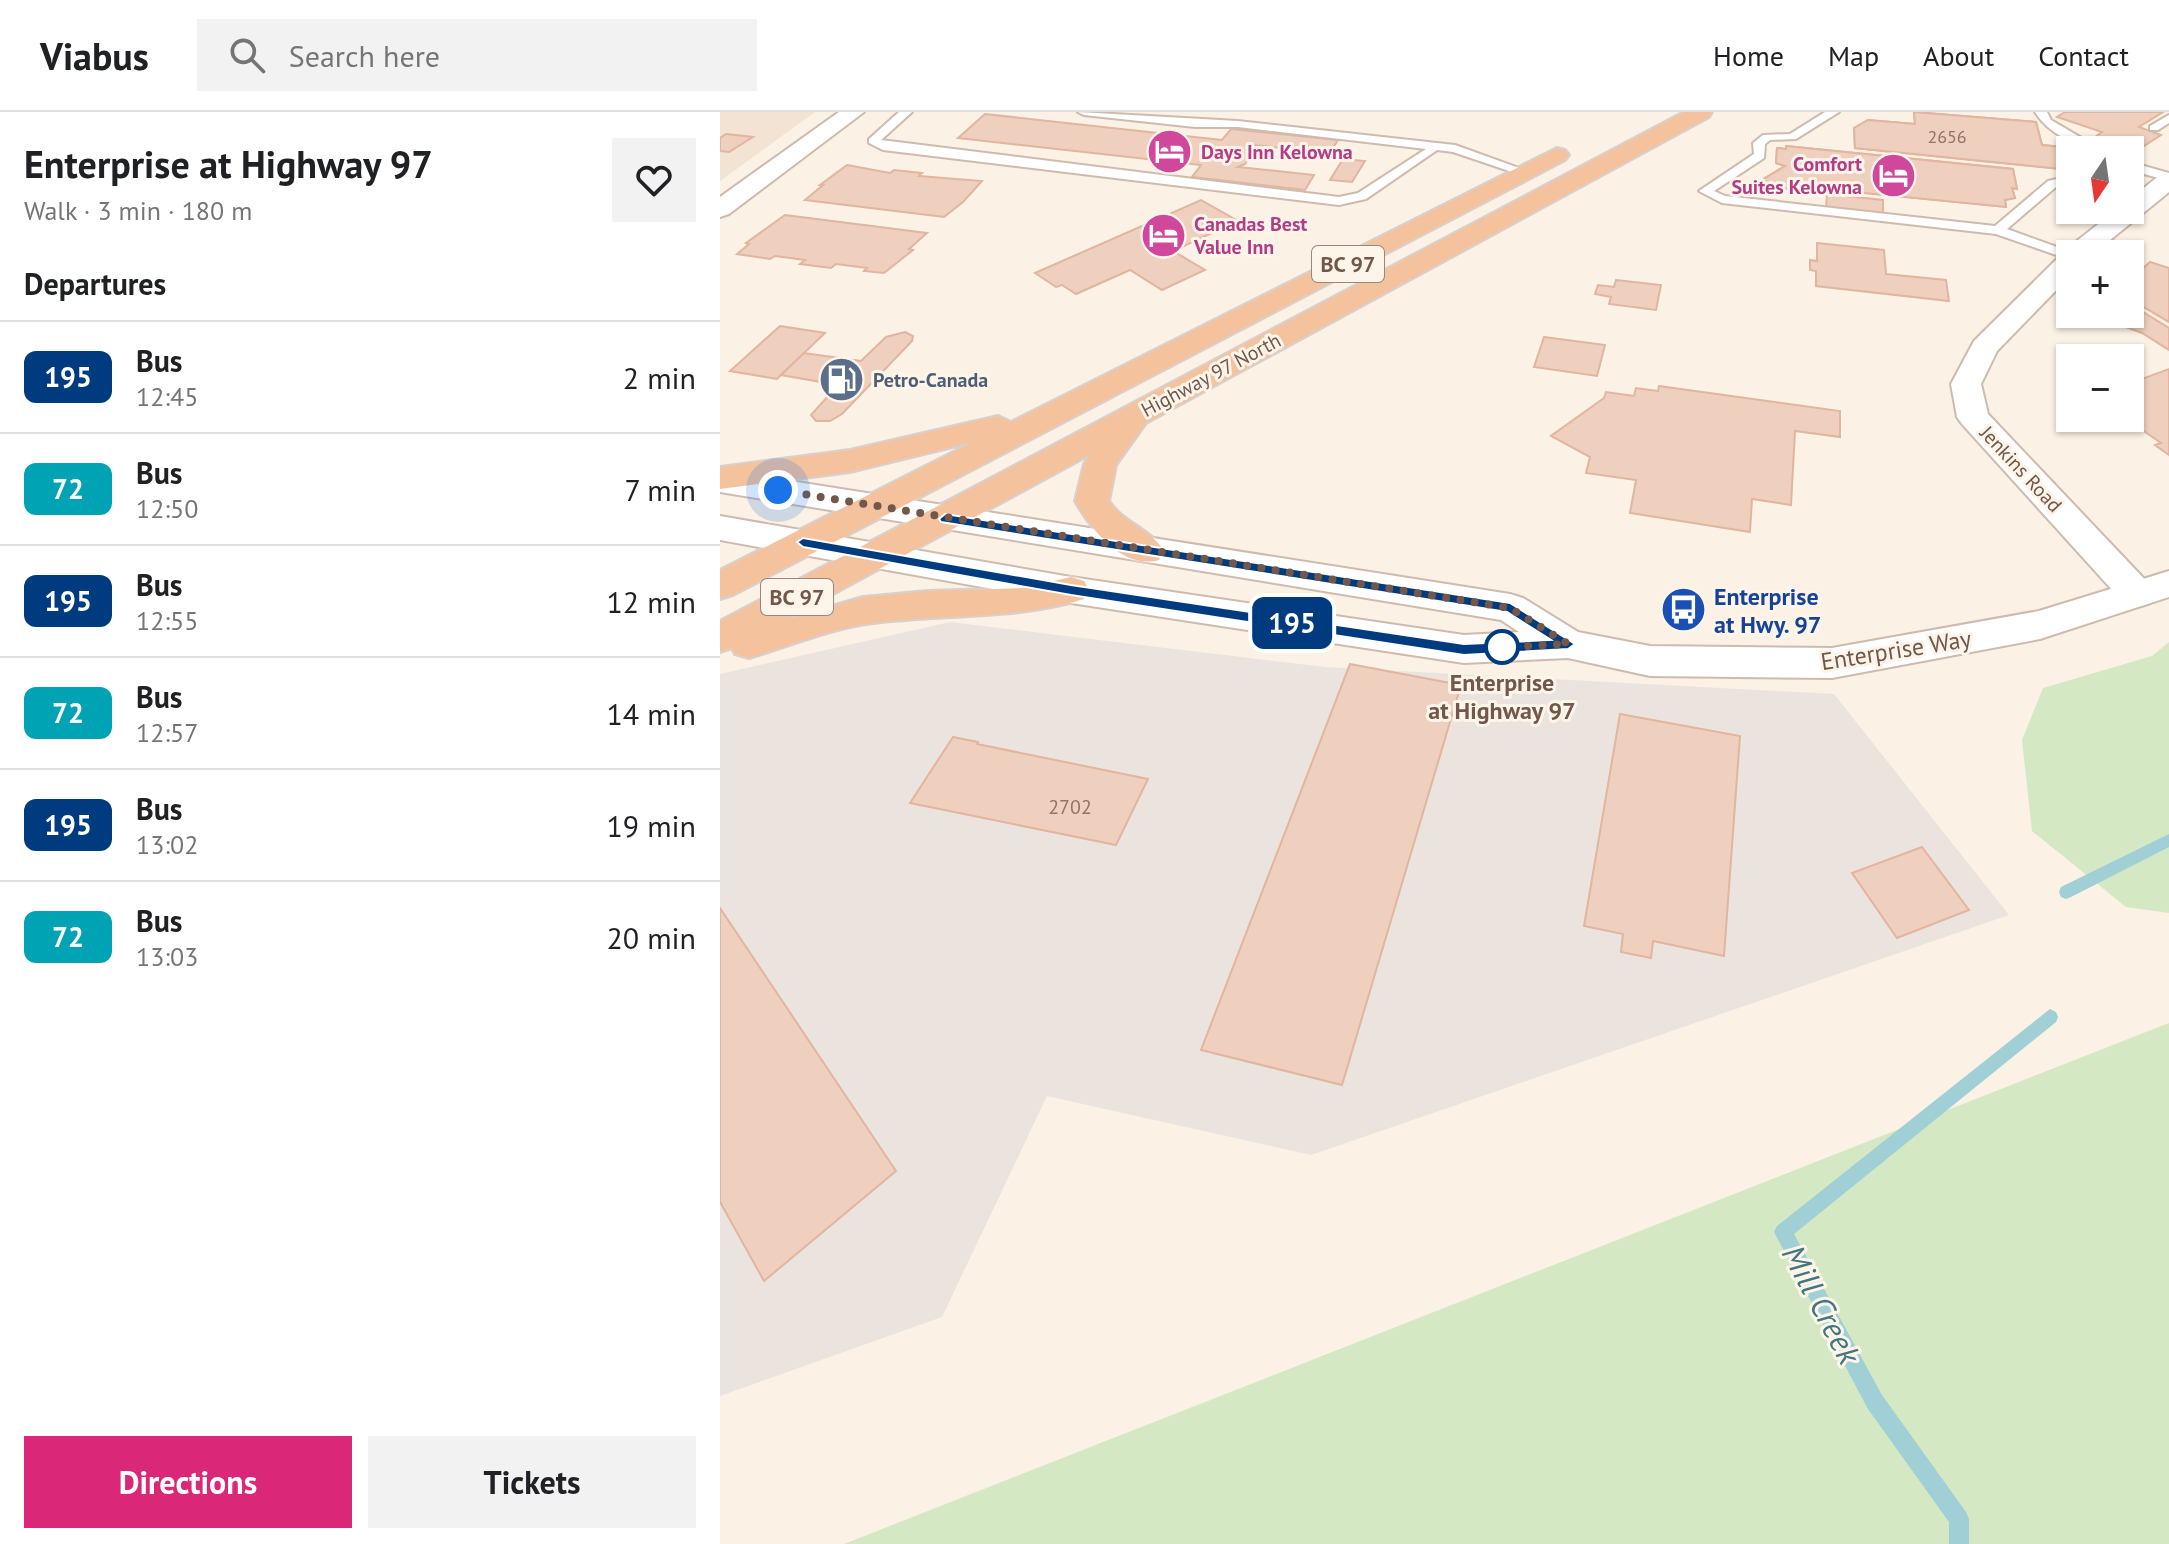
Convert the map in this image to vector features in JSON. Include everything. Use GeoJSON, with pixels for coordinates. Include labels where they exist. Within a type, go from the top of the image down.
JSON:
{"type":"FeatureCollection","features":[{"type":"Feature","properties":{"kind":"highway","name":"Highway 97 North"},"geometry":{"type":"LineString","coordinates":[[720,638],[1701,112]]}},
{"type":"Feature","properties":{"kind":"highway","name":"Highway 97 North"},"geometry":{"type":"LineString","coordinates":[[720,586],[1575,145]]}},
{"type":"Feature","properties":{"kind":"highway"},"geometry":{"type":"LineString","coordinates":[[720,479],[850,461],[1055,414]]}},
{"type":"Feature","properties":{"kind":"highway"},"geometry":{"type":"LineString","coordinates":[[1136,416],[1100,464],[1092,501],[1105,523],[1146,551]]}},
{"type":"Feature","properties":{"kind":"highway"},"geometry":{"type":"LineString","coordinates":[[720,653],[863,611],[928,604],[1022,601],[1071,590]]}},
{"type":"Feature","properties":{"kind":"street"},"geometry":{"type":"LineString","coordinates":[[720,209],[853,112]]}},
{"type":"Feature","properties":{"kind":"street"},"geometry":{"type":"LineString","coordinates":[[2094,240],[2169,178]]}},
{"type":"Feature","properties":{"kind":"street","name":"Jenkins Road"},"geometry":{"type":"LineString","coordinates":[[2056,275],[1984,347],[1966,384],[1973,417],[2153,589]]}},
{"type":"Feature","properties":{"kind":"street","name":"Enterprise Way"},"geometry":{"type":"LineString","coordinates":[[720,479],[945,519],[1510,608],[1568,644]]}},
{"type":"Feature","properties":{"kind":"street","name":"Enterprise Way"},"geometry":{"type":"LineString","coordinates":[[720,528],[1071,590],[1464,649],[1568,644],[1650,661],[1832,663],[2040,625],[2153,589]]}},
{"type":"Feature","properties":{"kind":"lane"},"geometry":{"type":"LineString","coordinates":[[906,112],[873,141],[883,146],[1339,201],[1362,196],[1428,154],[1434,147]]}},
{"type":"Feature","properties":{"kind":"lane"},"geometry":{"type":"LineString","coordinates":[[1084,112],[1195,124],[1238,124],[1463,150],[1524,172]]}},
{"type":"Feature","properties":{"kind":"lane"},"geometry":{"type":"LineString","coordinates":[[1833,112],[1792,137],[1767,137],[1759,143],[1760,155],[1705,191],[1722,199],[1998,230],[2056,250]]}},
{"type":"Feature","properties":{"kind":"lane"},"geometry":{"type":"LineString","coordinates":[[2041,112],[2047,122],[2072,136]]}},
{"type":"Feature","properties":{"kind":"lane"},"geometry":{"type":"LineString","coordinates":[[2154,128],[2169,118]]}},
{"type":"Feature","properties":{"kind":"lane"},"geometry":{"type":"LineString","coordinates":[[2144,170],[2169,178]]}},
{"type":"Feature","properties":{"kind":"lane"},"geometry":{"type":"LineString","coordinates":[[1998,230],[2056,183]]}},
{"type":"Feature","properties":{"kind":"shaded area"},"geometry":{"type":"Polygon","coordinates":[[[720,112],[815,112],[720,181],[720,112]]]}},
{"type":"Feature","properties":{"kind":"shaded area"},"geometry":{"type":"Polygon","coordinates":[[[950,622],[1325,667],[1834,694],[2009,915],[1311,1155],[1047,1096],[942,1317],[720,1396],[720,674],[950,622]]]}},
{"type":"Feature","properties":{"kind":"green space"},"geometry":{"type":"Polygon","coordinates":[[[2169,642],[2169,913],[2126,907],[2032,831],[2022,740],[2043,688],[2152,656],[2169,642]]]}},
{"type":"Feature","properties":{"kind":"green space"},"geometry":{"type":"Polygon","coordinates":[[[2169,1023],[2169,1544],[844,1544],[2169,1023]]]}},
{"type":"Feature","properties":{"kind":"building","name":"Comfort Suites Kelowna"},"geometry":{"type":"Polygon","coordinates":[[[1914,112],[2036,122],[2042,145],[2056,146],[2056,169],[1855,148],[1854,128],[1868,120],[1915,124],[1914,112]]]}},
{"type":"Feature","properties":{"kind":"building","name":"Comfort Suites Kelowna"},"geometry":{"type":"Polygon","coordinates":[[[1914,112],[2036,122],[2042,145],[2056,146],[2056,169],[1855,148],[1854,128],[1868,120],[1915,124],[1914,112]]]}},
{"type":"Feature","properties":{"kind":"building"},"geometry":{"type":"Polygon","coordinates":[[[2065,112],[2163,112],[2139,127],[2161,135],[2144,146],[2144,136],[2096,136],[2102,132],[2057,117],[2065,112]]]}},
{"type":"Feature","properties":{"kind":"building","name":"Days Inn Kelowna"},"geometry":{"type":"Polygon","coordinates":[[[985,114],[1222,140],[1231,129],[1338,140],[1329,154],[1255,145],[1252,148],[1257,149],[1245,164],[1238,167],[1314,175],[1305,190],[1192,177],[1201,165],[958,138],[985,114]]]}},
{"type":"Feature","properties":{"kind":"building"},"geometry":{"type":"Polygon","coordinates":[[[726,134],[753,137],[729,152],[720,151],[720,138],[726,134]]]}},
{"type":"Feature","properties":{"kind":"building","name":"Comfort Suites Kelowna"},"geometry":{"type":"Polygon","coordinates":[[[1786,146],[2013,169],[2017,189],[2012,188],[2015,198],[2005,200],[2006,207],[1804,187],[1795,192],[1762,180],[1785,166],[1776,163],[1777,148],[1786,149],[1786,146]]]}},
{"type":"Feature","properties":{"kind":"building","name":"Comfort Suites Kelowna"},"geometry":{"type":"Polygon","coordinates":[[[1786,146],[2013,169],[2017,189],[2012,188],[2015,198],[2005,200],[2006,207],[1804,187],[1795,192],[1762,180],[1785,166],[1776,163],[1777,148],[1786,149],[1786,146]]]}},
{"type":"Feature","properties":{"kind":"building"},"geometry":{"type":"Polygon","coordinates":[[[1343,159],[1365,161],[1352,182],[1330,180],[1343,159]]]}},
{"type":"Feature","properties":{"kind":"building"},"geometry":{"type":"Polygon","coordinates":[[[847,165],[890,173],[894,170],[922,173],[919,176],[982,181],[944,217],[805,200],[847,165]]]}},
{"type":"Feature","properties":{"kind":"building"},"geometry":{"type":"Polygon","coordinates":[[[1827,194],[1883,200],[1883,216],[1826,209],[1827,194]]]}},
{"type":"Feature","properties":{"kind":"building","name":"Canadas Best Value Inn"},"geometry":{"type":"Polygon","coordinates":[[[1201,200],[1238,221],[1173,251],[1205,270],[1162,290],[1130,270],[1076,294],[1062,285],[1056,287],[1035,273],[1201,200]]]}},
{"type":"Feature","properties":{"kind":"building"},"geometry":{"type":"Polygon","coordinates":[[[785,215],[927,233],[909,249],[913,250],[884,273],[836,264],[831,268],[800,264],[805,260],[775,256],[770,259],[737,254],[749,244],[746,243],[785,215]]]}},
{"type":"Feature","properties":{"kind":"building"},"geometry":{"type":"Polygon","coordinates":[[[1817,243],[1884,250],[1886,274],[1946,280],[1949,301],[1816,286],[1816,271],[1810,270],[1810,260],[1817,261],[1817,243]]]}},
{"type":"Feature","properties":{"kind":"building"},"geometry":{"type":"Polygon","coordinates":[[[2150,262],[2169,268],[2169,322],[2144,307],[2144,267],[2150,262]]]}},
{"type":"Feature","properties":{"kind":"building"},"geometry":{"type":"Polygon","coordinates":[[[1616,280],[1661,285],[1656,310],[1609,304],[1611,297],[1595,294],[1598,285],[1614,287],[1616,280]]]}},
{"type":"Feature","properties":{"kind":"building"},"geometry":{"type":"Polygon","coordinates":[[[2144,313],[2169,328],[2169,350],[2128,328],[2144,328],[2144,313]]]}},
{"type":"Feature","properties":{"kind":"building"},"geometry":{"type":"Polygon","coordinates":[[[780,326],[825,333],[777,379],[730,371],[780,326]]]}},
{"type":"Feature","properties":{"kind":"building","name":"Petro-Canada"},"geometry":{"type":"Polygon","coordinates":[[[905,332],[913,336],[912,341],[842,414],[830,421],[816,421],[811,415],[838,385],[781,375],[804,353],[861,361],[886,337],[905,332]]]}},
{"type":"Feature","properties":{"kind":"building"},"geometry":{"type":"Polygon","coordinates":[[[1544,337],[1605,345],[1597,376],[1534,367],[1544,337]]]}},
{"type":"Feature","properties":{"kind":"building"},"geometry":{"type":"Polygon","coordinates":[[[2169,369],[2169,455],[2155,445],[2161,443],[2144,431],[2144,378],[2169,369]]]}},
{"type":"Feature","properties":{"kind":"building"},"geometry":{"type":"Polygon","coordinates":[[[1659,386],[1840,411],[1840,437],[1795,431],[1791,505],[1752,499],[1750,532],[1630,513],[1636,480],[1586,473],[1590,457],[1551,436],[1604,398],[1606,392],[1634,396],[1636,388],[1658,391],[1659,386]]]}},
{"type":"Feature","properties":{"kind":"building"},"geometry":{"type":"Polygon","coordinates":[[[1350,664],[1461,685],[1342,1085],[1201,1050],[1350,664]]]}},
{"type":"Feature","properties":{"kind":"building"},"geometry":{"type":"Polygon","coordinates":[[[1620,714],[1740,736],[1724,956],[1653,941],[1651,958],[1621,952],[1623,934],[1584,926],[1620,714]]]}},
{"type":"Feature","properties":{"kind":"building"},"geometry":{"type":"Polygon","coordinates":[[[953,737],[1148,779],[1116,845],[910,803],[953,737]]]}},
{"type":"Feature","properties":{"kind":"building"},"geometry":{"type":"Polygon","coordinates":[[[1922,847],[1969,910],[1897,938],[1852,873],[1922,847]]]}},
{"type":"Feature","properties":{"kind":"building"},"geometry":{"type":"Polygon","coordinates":[[[720,908],[896,1171],[764,1281],[720,1202],[720,908]]]}},
{"type":"Feature","properties":{"kind":"waterway","name":"Mill Creek"},"geometry":{"type":"LineString","coordinates":[[2066,892],[2169,840]]}},
{"type":"Feature","properties":{"kind":"waterway","name":"Mill Creek"},"geometry":{"type":"LineString","coordinates":[[1959,1544],[1959,1519],[1875,1402],[1783,1232],[2050,1017]]}},
{"type":"Feature","properties":{"kind":"bus line","name":"195"},"geometry":{"type":"LineString","coordinates":[[803,542],[1071,590],[1464,649],[1568,644],[1510,608],[945,519]]}},
{"type":"Feature","properties":{"kind":"place","name":"Days Inn Kelowna"},"geometry":{"type":"Point","coordinates":[1170,152]}},
{"type":"Feature","properties":{"kind":"place","name":"Comfort Suites Kelowna"},"geometry":{"type":"Point","coordinates":[1893,175]}},
{"type":"Feature","properties":{"kind":"place","name":"Canadas Best Value Inn"},"geometry":{"type":"Point","coordinates":[1163,236]}},
{"type":"Feature","properties":{"kind":"place","name":"Petro-Canada"},"geometry":{"type":"Point","coordinates":[842,380]}},
{"type":"Feature","properties":{"kind":"place","name":"Enterprise at Hwy. 97"},"geometry":{"type":"Point","coordinates":[1683,610]}},
{"type":"Feature","properties":{"kind":"place","name":"Enterprise at Highway 97"},"geometry":{"type":"Point","coordinates":[1502,647]}},
{"type":"Feature","properties":{"kind":"route"},"geometry":{"type":"LineString","coordinates":[[778,490],[1510,608],[1568,644],[1490,648],[1502,647]]}}]}
